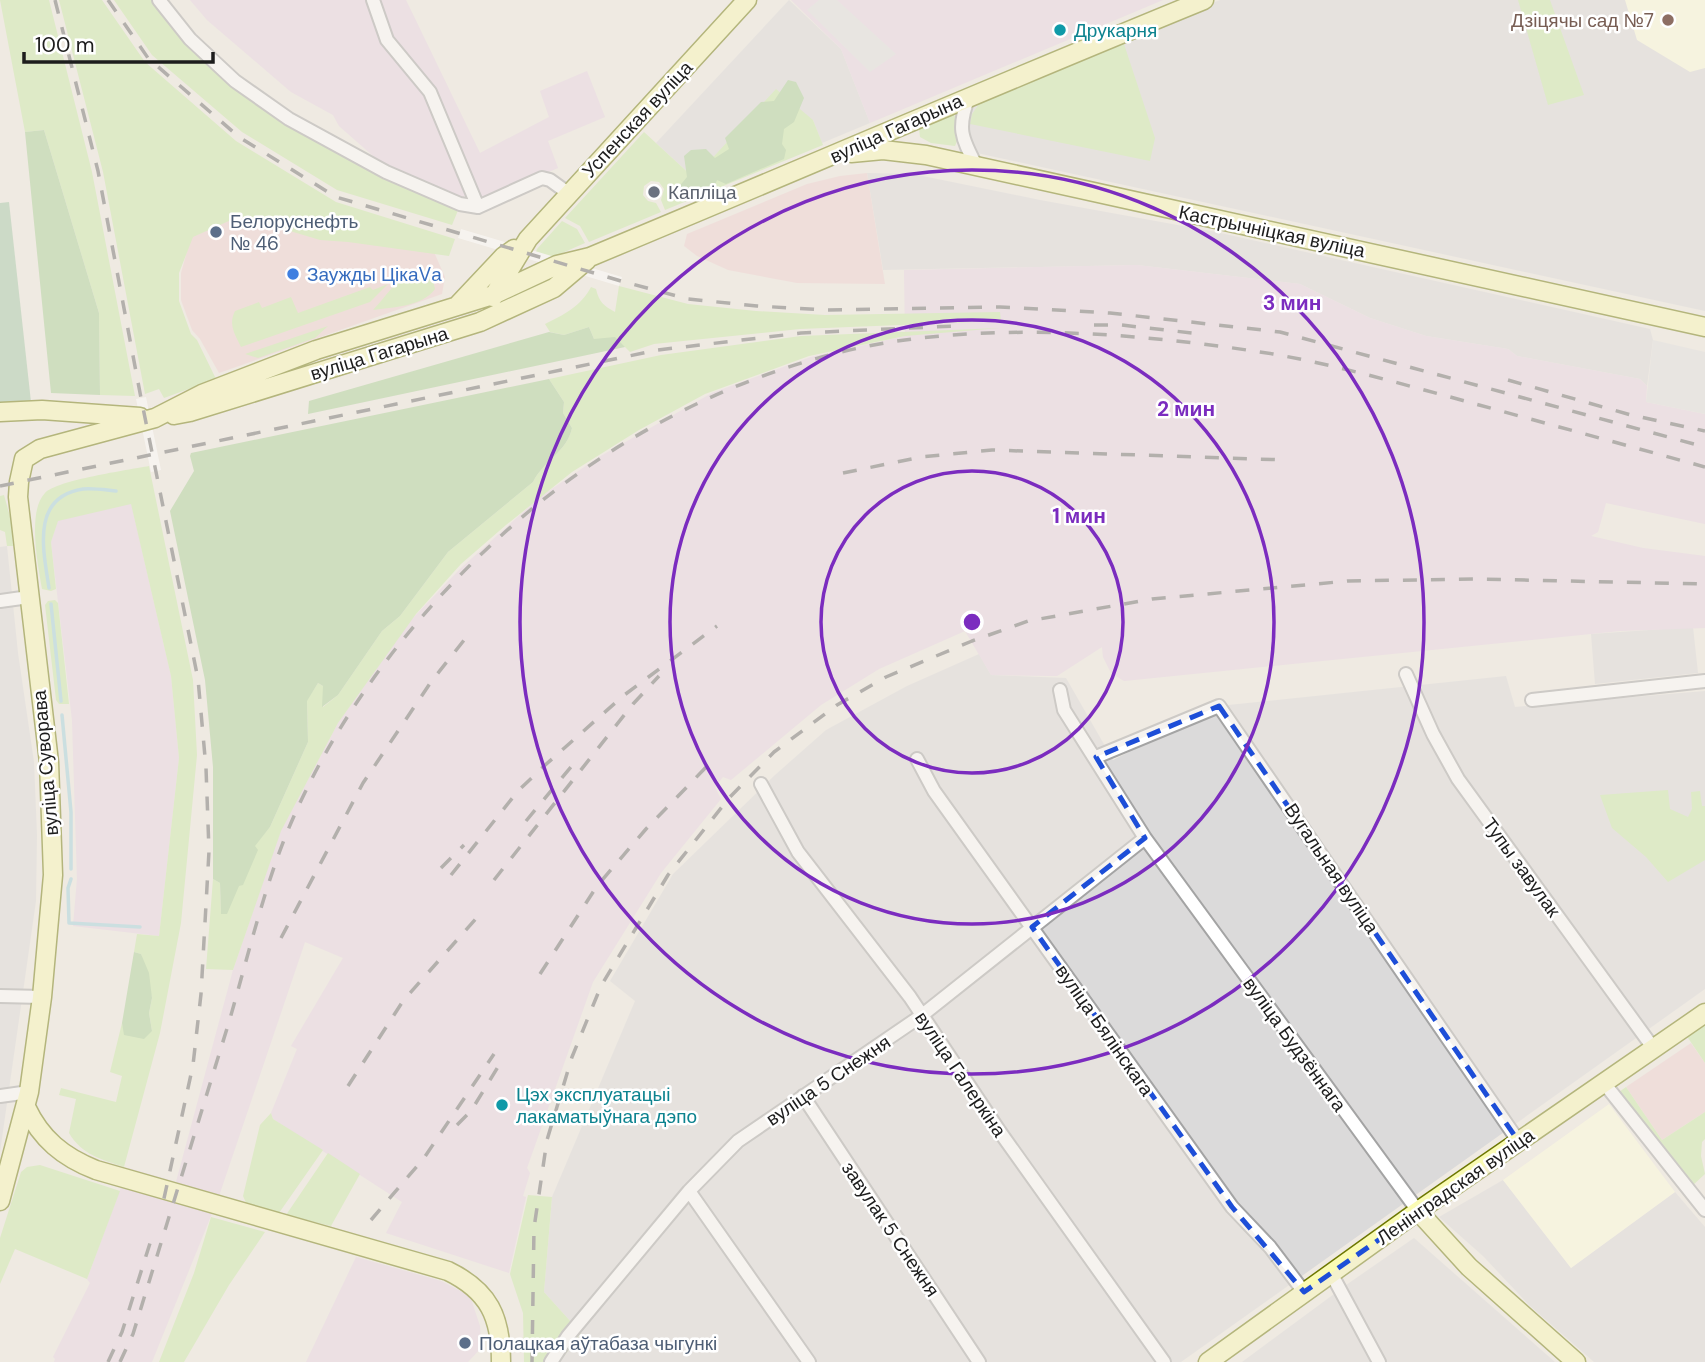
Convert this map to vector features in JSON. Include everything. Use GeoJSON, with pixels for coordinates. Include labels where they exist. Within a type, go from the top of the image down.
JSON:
{"type":"FeatureCollection","features":[{"type":"Feature","properties":{"kind":"main road","name":"Успенская вуліца"},"geometry":{"type":"LineString","coordinates":[[480,322],[511,264],[528,239],[747,0]]}},
{"type":"Feature","properties":{"kind":"main road","name":"вуліца Гагарына"},"geometry":{"type":"LineString","coordinates":[[155,418],[202,394],[344,342],[494,295],[557,265],[590,257],[838,154],[969,96],[1204,0]]}},
{"type":"Feature","properties":{"kind":"main road","name":"Кастрычніцкая вуліца"},"geometry":{"type":"LineString","coordinates":[[838,154],[883,150],[926,155],[1705,327]]}},
{"type":"Feature","properties":{"kind":"main road","name":"Успенская вуліца"},"geometry":{"type":"LineString","coordinates":[[457,306],[504,256],[528,239]]}},
{"type":"Feature","properties":{"kind":"main road","name":"вуліца Гагарына"},"geometry":{"type":"LineString","coordinates":[[0,412],[42,410],[155,418],[190,412],[480,322],[554,288],[590,257]]}},
{"type":"Feature","properties":{"kind":"main road"},"geometry":{"type":"LineString","coordinates":[[511,264],[516,275],[527,279]]}},
{"type":"Feature","properties":{"kind":"main road"},"geometry":{"type":"LineString","coordinates":[[344,342],[338,348],[338,354],[348,363]]}},
{"type":"Feature","properties":{"kind":"main road","name":"вуліца Суворава"},"geometry":{"type":"LineString","coordinates":[[0,1201],[27,1100],[42,997],[53,875],[48,762],[18,497],[19,482],[24,459],[40,449],[155,418]]}},
{"type":"Feature","properties":{"kind":"main road","name":"Ленінградская вуліца"},"geometry":{"type":"LineString","coordinates":[[1208,1362],[1331,1273],[1705,1013]]}},
{"type":"Feature","properties":{"kind":"main road"},"geometry":{"type":"LineString","coordinates":[[27,1100],[33,1122],[54,1148],[75,1162],[448,1270],[468,1280],[480,1290],[490,1305],[498,1326],[501,1362]]}},
{"type":"Feature","properties":{"kind":"main road","name":"вуліца Будзённага"},"geometry":{"type":"LineString","coordinates":[[1418,1212],[1469,1267],[1576,1362]]}},
{"type":"Feature","properties":{"kind":"street"},"geometry":{"type":"LineString","coordinates":[[159,0],[190,38],[235,81],[289,119],[386,172],[460,204],[478,207],[542,178],[550,180],[568,193]]}},
{"type":"Feature","properties":{"kind":"street"},"geometry":{"type":"LineString","coordinates":[[373,0],[387,40],[430,92],[478,207]]}},
{"type":"Feature","properties":{"kind":"street"},"geometry":{"type":"LineString","coordinates":[[969,96],[960,127],[963,141],[976,165]]}},
{"type":"Feature","properties":{"kind":"street"},"geometry":{"type":"LineString","coordinates":[[0,601],[29,597]]}},
{"type":"Feature","properties":{"kind":"street","name":"Тупы завулак"},"geometry":{"type":"LineString","coordinates":[[1406,674],[1433,734],[1458,779],[1654,1049]]}},
{"type":"Feature","properties":{"kind":"street"},"geometry":{"type":"LineString","coordinates":[[1532,700],[1705,681]]}},
{"type":"Feature","properties":{"kind":"street","name":"вуліца Будзённага"},"geometry":{"type":"LineString","coordinates":[[1060,690],[1064,710],[1145,838],[1418,1212]]}},
{"type":"Feature","properties":{"kind":"street","name":"Вугальная вуліца"},"geometry":{"type":"LineString","coordinates":[[1096,757],[1219,706],[1519,1142]]}},
{"type":"Feature","properties":{"kind":"street","name":"вуліца Бялінскага"},"geometry":{"type":"LineString","coordinates":[[918,759],[934,791],[1231,1207],[1270,1247],[1304,1292]]}},
{"type":"Feature","properties":{"kind":"street","name":"вуліца Галеркіна"},"geometry":{"type":"LineString","coordinates":[[761,784],[798,852],[841,905],[921,1016],[1164,1362]]}},
{"type":"Feature","properties":{"kind":"street","name":"вуліца 5 Снежня"},"geometry":{"type":"LineString","coordinates":[[551,1362],[568,1336],[689,1191],[738,1141],[921,1016],[1145,838]]}},
{"type":"Feature","properties":{"kind":"street"},"geometry":{"type":"LineString","coordinates":[[0,996],[42,997]]}},
{"type":"Feature","properties":{"kind":"street"},"geometry":{"type":"LineString","coordinates":[[1604,1083],[1705,1210]]}},
{"type":"Feature","properties":{"kind":"street"},"geometry":{"type":"LineString","coordinates":[[0,1096],[27,1100]]}},
{"type":"Feature","properties":{"kind":"street","name":"завулак 5 Снежня"},"geometry":{"type":"LineString","coordinates":[[803,1096],[979,1362]]}},
{"type":"Feature","properties":{"kind":"street"},"geometry":{"type":"LineString","coordinates":[[689,1191],[809,1362]]}},
{"type":"Feature","properties":{"kind":"street"},"geometry":{"type":"LineString","coordinates":[[1331,1273],[1379,1362]]}},
{"type":"Feature","properties":{"kind":"highlighted area"},"geometry":{"type":"Polygon","coordinates":[[[1219,706],[1519,1142],[1304,1292],[1232,1207],[1032,927],[1145,838],[1096,757],[1219,706]]]}},
{"type":"Feature","properties":{"kind":"shaded area"},"geometry":{"type":"Polygon","coordinates":[[[190,0],[406,0],[480,153],[549,117],[540,91],[587,71],[605,117],[548,141],[558,168],[487,198],[467,194],[461,199],[389,170],[339,126],[333,115],[291,92],[207,20],[190,0]]]}},
{"type":"Feature","properties":{"kind":"shaded area"},"geometry":{"type":"Polygon","coordinates":[[[789,0],[841,49],[870,123],[822,143],[813,120],[694,178],[656,143],[789,0]]]}},
{"type":"Feature","properties":{"kind":"shaded area"},"geometry":{"type":"Polygon","coordinates":[[[791,0],[1163,0],[870,123],[841,49],[791,0]]]}},
{"type":"Feature","properties":{"kind":"shaded area"},"geometry":{"type":"Polygon","coordinates":[[[819,0],[837,0],[896,54],[870,72],[807,10],[819,0]]]}},
{"type":"Feature","properties":{"kind":"shaded area"},"geometry":{"type":"Polygon","coordinates":[[[1220,0],[1705,0],[1705,311],[977,153],[967,140],[967,113],[976,100],[1220,0]]]}},
{"type":"Feature","properties":{"kind":"shaded area","name":"Дзіцячы сад №7"},"geometry":{"type":"Polygon","coordinates":[[[1625,0],[1705,0],[1705,68],[1690,72],[1637,40],[1625,0]]]}},
{"type":"Feature","properties":{"kind":"shaded area"},"geometry":{"type":"Polygon","coordinates":[[[867,173],[913,174],[1216,232],[1650,329],[1653,340],[1647,386],[1640,379],[1517,356],[1508,349],[1426,336],[1370,318],[1300,284],[1137,265],[883,270],[867,173]]]}},
{"type":"Feature","properties":{"kind":"shaded area"},"geometry":{"type":"Polygon","coordinates":[[[867,173],[885,284],[797,283],[728,270],[697,256],[684,246],[687,234],[807,184],[867,173]]]}},
{"type":"Feature","properties":{"kind":"shaded area"},"geometry":{"type":"Polygon","coordinates":[[[9,202],[31,402],[0,405],[0,203],[9,202]]]}},
{"type":"Feature","properties":{"kind":"shaded area"},"geometry":{"type":"Polygon","coordinates":[[[237,213],[434,252],[445,277],[442,294],[219,373],[192,330],[181,300],[181,273],[192,233],[237,213]]]}},
{"type":"Feature","properties":{"kind":"shaded area"},"geometry":{"type":"Polygon","coordinates":[[[1137,265],[1300,284],[1370,318],[1426,336],[1508,349],[1517,356],[1640,379],[1647,386],[1646,402],[1705,414],[1705,524],[1606,503],[1598,532],[1591,536],[1643,548],[1705,556],[1705,628],[1620,631],[1124,681],[1111,673],[1103,657],[1102,647],[1057,676],[991,675],[965,631],[879,669],[821,705],[731,780],[723,777],[715,787],[721,799],[661,873],[593,982],[527,1168],[530,1173],[523,1196],[526,1197],[509,1273],[386,1233],[402,1202],[273,1119],[271,1113],[297,1049],[291,1046],[343,958],[305,942],[219,1196],[152,1362],[54,1362],[53,1357],[90,1283],[87,1279],[128,1168],[176,1182],[233,970],[280,832],[338,723],[410,621],[461,568],[540,497],[599,457],[712,393],[811,357],[905,336],[904,270],[1137,265]]]}},
{"type":"Feature","properties":{"kind":"shaded area"},"geometry":{"type":"Polygon","coordinates":[[[1653,340],[1705,352],[1705,414],[1646,402],[1653,340]]]}},
{"type":"Feature","properties":{"kind":"shaded area"},"geometry":{"type":"Polygon","coordinates":[[[131,503],[171,676],[179,758],[159,936],[73,926],[77,879],[72,720],[51,542],[58,520],[131,503]]]}},
{"type":"Feature","properties":{"kind":"shaded area"},"geometry":{"type":"Polygon","coordinates":[[[7,546],[18,653],[34,762],[37,835],[36,901],[0,1152],[0,547],[7,546]]]}},
{"type":"Feature","properties":{"kind":"shaded area"},"geometry":{"type":"Polygon","coordinates":[[[1693,627],[1698,673],[1595,684],[1591,634],[1693,627]]]}},
{"type":"Feature","properties":{"kind":"shaded area"},"geometry":{"type":"Polygon","coordinates":[[[979,654],[991,675],[1066,678],[1113,760],[1219,706],[1506,676],[1515,707],[1705,691],[1705,989],[1181,1362],[560,1362],[581,1333],[544,1292],[552,1197],[635,1001],[610,981],[673,874],[775,775],[826,730],[907,686],[979,654]]]}},
{"type":"Feature","properties":{"kind":"shaded area"},"geometry":{"type":"Polygon","coordinates":[[[1691,1043],[1705,1063],[1705,1112],[1662,1140],[1626,1087],[1691,1043]]]}},
{"type":"Feature","properties":{"kind":"shaded area"},"geometry":{"type":"Polygon","coordinates":[[[1609,1104],[1675,1192],[1571,1268],[1503,1180],[1609,1104]]]}},
{"type":"Feature","properties":{"kind":"shaded area"},"geometry":{"type":"Polygon","coordinates":[[[1503,1180],[1571,1268],[1675,1192],[1705,1227],[1705,1362],[1594,1362],[1529,1305],[1483,1256],[1439,1217],[1503,1180]]]}},
{"type":"Feature","properties":{"kind":"shaded area"},"geometry":{"type":"Polygon","coordinates":[[[1414,1238],[1555,1362],[1242,1362],[1349,1283],[1414,1238]]]}},
{"type":"Feature","properties":{"kind":"shaded area"},"geometry":{"type":"Polygon","coordinates":[[[356,1257],[441,1281],[470,1296],[480,1326],[481,1348],[468,1362],[306,1362],[356,1257]]]}},
{"type":"Feature","properties":{"kind":"green space"},"geometry":{"type":"Polygon","coordinates":[[[0,0],[49,0],[92,172],[135,396],[100,395],[99,313],[44,130],[25,132],[0,0]]]}},
{"type":"Feature","properties":{"kind":"green space"},"geometry":{"type":"Polygon","coordinates":[[[59,0],[102,0],[145,62],[236,141],[336,202],[455,239],[449,256],[320,240],[240,216],[193,237],[179,273],[179,301],[191,334],[197,340],[216,379],[164,398],[159,389],[145,394],[103,172],[59,0]]]}},
{"type":"Feature","properties":{"kind":"green space"},"geometry":{"type":"Polygon","coordinates":[[[114,0],[155,0],[233,83],[459,208],[452,225],[337,190],[242,132],[152,55],[114,0]]]}},
{"type":"Feature","properties":{"kind":"green space"},"geometry":{"type":"Polygon","coordinates":[[[1518,0],[1550,0],[1584,95],[1548,105],[1518,0]]]}},
{"type":"Feature","properties":{"kind":"green space"},"geometry":{"type":"Polygon","coordinates":[[[1124,44],[1155,138],[1150,161],[970,124],[972,114],[979,104],[1124,44]]]}},
{"type":"Feature","properties":{"kind":"green space"},"geometry":{"type":"Polygon","coordinates":[[[788,80],[796,82],[804,98],[794,122],[784,129],[784,159],[726,184],[717,180],[714,188],[688,200],[681,197],[678,188],[687,177],[684,156],[691,150],[706,149],[715,158],[729,149],[725,138],[761,102],[774,101],[788,80]]]}},
{"type":"Feature","properties":{"kind":"green space"},"geometry":{"type":"Polygon","coordinates":[[[776,89],[813,120],[823,145],[665,210],[661,200],[664,189],[659,182],[651,181],[644,186],[643,195],[648,201],[656,203],[661,212],[589,242],[580,226],[565,218],[644,132],[694,178],[776,89]]]}},
{"type":"Feature","properties":{"kind":"green space"},"geometry":{"type":"Polygon","coordinates":[[[952,113],[958,120],[958,139],[955,146],[931,143],[920,137],[919,129],[922,125],[952,113]]]}},
{"type":"Feature","properties":{"kind":"green space"},"geometry":{"type":"Polygon","coordinates":[[[44,130],[99,313],[100,395],[51,393],[25,132],[44,130]]]}},
{"type":"Feature","properties":{"kind":"green space"},"geometry":{"type":"Polygon","coordinates":[[[562,221],[577,229],[585,243],[544,261],[535,255],[537,249],[562,221]]]}},
{"type":"Feature","properties":{"kind":"green space"},"geometry":{"type":"Polygon","coordinates":[[[422,268],[430,274],[435,289],[429,295],[415,303],[373,310],[394,285],[422,268]]]}},
{"type":"Feature","properties":{"kind":"green space"},"geometry":{"type":"Polygon","coordinates":[[[388,284],[370,302],[241,347],[233,329],[235,311],[259,302],[262,308],[291,297],[298,313],[370,287],[373,290],[388,284]]]}},
{"type":"Feature","properties":{"kind":"green space"},"geometry":{"type":"Polygon","coordinates":[[[619,286],[688,304],[756,311],[825,315],[1000,312],[1001,321],[800,329],[654,344],[630,352],[625,347],[594,339],[589,327],[564,335],[550,332],[545,324],[577,305],[591,287],[596,289],[603,303],[615,312],[619,286]]]}},
{"type":"Feature","properties":{"kind":"green space"},"geometry":{"type":"Polygon","coordinates":[[[328,326],[315,338],[258,358],[245,354],[328,326]]]}},
{"type":"Feature","properties":{"kind":"green space"},"geometry":{"type":"Polygon","coordinates":[[[589,327],[594,339],[615,337],[625,347],[308,414],[309,401],[549,332],[564,335],[589,327]]]}},
{"type":"Feature","properties":{"kind":"green space"},"geometry":{"type":"Polygon","coordinates":[[[1000,328],[905,336],[809,356],[705,394],[639,430],[572,472],[506,525],[461,564],[416,614],[338,723],[281,831],[233,970],[206,969],[213,879],[220,883],[221,913],[254,846],[270,827],[308,742],[307,700],[318,683],[323,686],[323,707],[338,695],[382,631],[400,616],[448,552],[533,482],[560,450],[572,428],[563,413],[564,402],[549,379],[661,355],[801,336],[1000,328]]]}},
{"type":"Feature","properties":{"kind":"green space"},"geometry":{"type":"Polygon","coordinates":[[[549,379],[564,402],[563,413],[572,428],[565,443],[533,482],[448,552],[400,616],[382,631],[338,695],[322,707],[323,686],[318,683],[307,701],[308,742],[270,827],[255,846],[258,850],[243,885],[239,886],[227,914],[221,914],[220,883],[213,879],[213,767],[205,680],[170,511],[194,471],[191,453],[549,379]]]}},
{"type":"Feature","properties":{"kind":"green space"},"geometry":{"type":"Polygon","coordinates":[[[149,466],[193,680],[197,755],[181,923],[160,1033],[124,1167],[93,1155],[74,1140],[69,1133],[76,1099],[59,1095],[61,1088],[116,1102],[122,1076],[110,1072],[122,1023],[125,1035],[152,1031],[149,1013],[152,998],[141,954],[134,952],[137,934],[159,936],[179,758],[171,676],[131,504],[58,521],[51,542],[56,589],[51,591],[42,589],[35,525],[40,501],[52,488],[94,476],[149,466]]]}},
{"type":"Feature","properties":{"kind":"green space"},"geometry":{"type":"Polygon","coordinates":[[[4,495],[11,520],[13,546],[7,546],[5,532],[0,530],[0,496],[4,495]]]}},
{"type":"Feature","properties":{"kind":"green space"},"geometry":{"type":"Polygon","coordinates":[[[55,600],[58,603],[69,704],[59,704],[56,700],[45,605],[48,601],[55,600]]]}},
{"type":"Feature","properties":{"kind":"green space"},"geometry":{"type":"Polygon","coordinates":[[[1668,790],[1670,809],[1688,817],[1692,809],[1691,792],[1700,791],[1702,806],[1705,806],[1705,860],[1668,882],[1646,857],[1612,828],[1600,795],[1668,790]]]}},
{"type":"Feature","properties":{"kind":"green space"},"geometry":{"type":"Polygon","coordinates":[[[134,952],[141,954],[149,973],[152,998],[149,1013],[152,1031],[144,1039],[124,1035],[122,1023],[134,952]]]}},
{"type":"Feature","properties":{"kind":"green space"},"geometry":{"type":"Polygon","coordinates":[[[1705,1021],[1705,1063],[1686,1035],[1705,1021]]]}},
{"type":"Feature","properties":{"kind":"green space"},"geometry":{"type":"Polygon","coordinates":[[[1626,1087],[1662,1140],[1705,1112],[1705,1139],[1702,1142],[1701,1156],[1705,1174],[1692,1186],[1629,1108],[1619,1092],[1626,1087]]]}},
{"type":"Feature","properties":{"kind":"green space"},"geometry":{"type":"Polygon","coordinates":[[[271,1113],[273,1119],[323,1150],[279,1213],[247,1205],[243,1196],[260,1125],[271,1113]]]}},
{"type":"Feature","properties":{"kind":"green space"},"geometry":{"type":"Polygon","coordinates":[[[328,1153],[360,1174],[331,1226],[286,1215],[328,1153]]]}},
{"type":"Feature","properties":{"kind":"green space"},"geometry":{"type":"Polygon","coordinates":[[[40,1165],[120,1191],[87,1279],[15,1249],[0,1284],[0,1238],[21,1172],[27,1167],[40,1165]]]}},
{"type":"Feature","properties":{"kind":"green space"},"geometry":{"type":"Polygon","coordinates":[[[528,1195],[552,1197],[544,1292],[581,1333],[560,1362],[524,1362],[523,1313],[510,1274],[528,1195]]]}},
{"type":"Feature","properties":{"kind":"green space"},"geometry":{"type":"Polygon","coordinates":[[[211,1217],[265,1232],[229,1285],[184,1362],[159,1362],[194,1273],[211,1217]]]}},
{"type":"Feature","properties":{"kind":"pier"},"geometry":{"type":"Polygon","coordinates":[[[461,229],[622,277],[619,286],[458,238],[461,229]]]}},
{"type":"Feature","properties":{"kind":"pier"},"geometry":{"type":"Polygon","coordinates":[[[146,397],[161,470],[151,472],[136,399],[146,397]]]}},
{"type":"Feature","properties":{"kind":"waterway"},"geometry":{"type":"LineString","coordinates":[[49,588],[44,557],[44,527],[55,502],[66,494],[83,489],[116,491]]}},
{"type":"Feature","properties":{"kind":"waterway"},"geometry":{"type":"LineString","coordinates":[[51,604],[61,701]]}},
{"type":"Feature","properties":{"kind":"waterway"},"geometry":{"type":"LineString","coordinates":[[62,715],[71,812],[71,869]]}},
{"type":"Feature","properties":{"kind":"waterway"},"geometry":{"type":"LineString","coordinates":[[71,879],[68,888],[69,923],[140,927]]}},
{"type":"Feature","properties":{"kind":"railway"},"geometry":{"type":"LineString","coordinates":[[55,0],[98,171],[198,679],[206,768],[209,851],[201,994],[193,1065],[163,1203]]}},
{"type":"Feature","properties":{"kind":"railway"},"geometry":{"type":"LineString","coordinates":[[108,0],[148,58],[239,137],[336,197],[621,281],[688,299],[757,306],[826,310],[1000,307],[1110,313],[1280,332],[1705,447]]}},
{"type":"Feature","properties":{"kind":"railway"},"geometry":{"type":"LineString","coordinates":[[1094,325],[1121,325],[1192,333]]}},
{"type":"Feature","properties":{"kind":"railway"},"geometry":{"type":"LineString","coordinates":[[0,486],[658,350],[801,333],[954,326]]}},
{"type":"Feature","properties":{"kind":"railway"},"geometry":{"type":"LineString","coordinates":[[120,1362],[133,1334],[270,881],[286,835],[331,743],[390,656],[423,616],[495,542],[573,477],[661,422],[756,379],[855,349],[951,335],[1043,332],[1136,337],[1273,354],[1401,384],[1705,467]]}},
{"type":"Feature","properties":{"kind":"railway"},"geometry":{"type":"LineString","coordinates":[[1508,380],[1631,415],[1705,431]]}},
{"type":"Feature","properties":{"kind":"railway"},"geometry":{"type":"LineString","coordinates":[[843,473],[921,457],[992,450],[1286,460]]}},
{"type":"Feature","properties":{"kind":"railway"},"geometry":{"type":"LineString","coordinates":[[532,1362],[534,1228],[547,1140],[572,1057],[601,986],[668,875],[729,798],[774,752],[837,705],[886,677],[1028,621],[1152,599],[1348,581],[1476,579],[1705,584]]}},
{"type":"Feature","properties":{"kind":"railway"},"geometry":{"type":"LineString","coordinates":[[451,875],[518,791],[543,767],[623,696],[717,626]]}},
{"type":"Feature","properties":{"kind":"railway"},"geometry":{"type":"LineString","coordinates":[[281,938],[363,783],[431,682],[472,630]]}},
{"type":"Feature","properties":{"kind":"railway"},"geometry":{"type":"LineString","coordinates":[[494,880],[633,704],[659,676]]}},
{"type":"Feature","properties":{"kind":"railway"},"geometry":{"type":"LineString","coordinates":[[540,974],[597,886],[646,829],[715,758]]}},
{"type":"Feature","properties":{"kind":"railway"},"geometry":{"type":"LineString","coordinates":[[526,821],[571,767]]}},
{"type":"Feature","properties":{"kind":"railway"},"geometry":{"type":"LineString","coordinates":[[441,868],[464,845]]}},
{"type":"Feature","properties":{"kind":"railway"},"geometry":{"type":"LineString","coordinates":[[348,1086],[403,1001],[480,914]]}},
{"type":"Feature","properties":{"kind":"railway"},"geometry":{"type":"LineString","coordinates":[[371,1220],[424,1158],[494,1054]]}},
{"type":"Feature","properties":{"kind":"railway"},"geometry":{"type":"LineString","coordinates":[[457,1125],[471,1111],[501,1062]]}},
{"type":"Feature","properties":{"kind":"railway"},"geometry":{"type":"LineString","coordinates":[[108,1362],[122,1332],[151,1240]]}},
{"type":"Feature","properties":{"kind":"place","name":"Дзіцячы сад №7"},"geometry":{"type":"Point","coordinates":[1668,20]}},
{"type":"Feature","properties":{"kind":"place","name":"Друкарня"},"geometry":{"type":"Point","coordinates":[1060,30]}},
{"type":"Feature","properties":{"kind":"place","name":"Капліца"},"geometry":{"type":"Point","coordinates":[654,192]}},
{"type":"Feature","properties":{"kind":"place","name":"Белоруснефть № 46"},"geometry":{"type":"Point","coordinates":[216,232]}},
{"type":"Feature","properties":{"kind":"place","name":"Заужды ЦікаVа"},"geometry":{"type":"Point","coordinates":[293,274]}},
{"type":"Feature","properties":{"kind":"place","name":"Цэх эксплуатацыі лакаматыўнага дэпо"},"geometry":{"type":"Point","coordinates":[502,1105]}},
{"type":"Feature","properties":{"kind":"place","name":"Полацкая аўтабаза чыгункі"},"geometry":{"type":"Point","coordinates":[465,1343]}}]}
